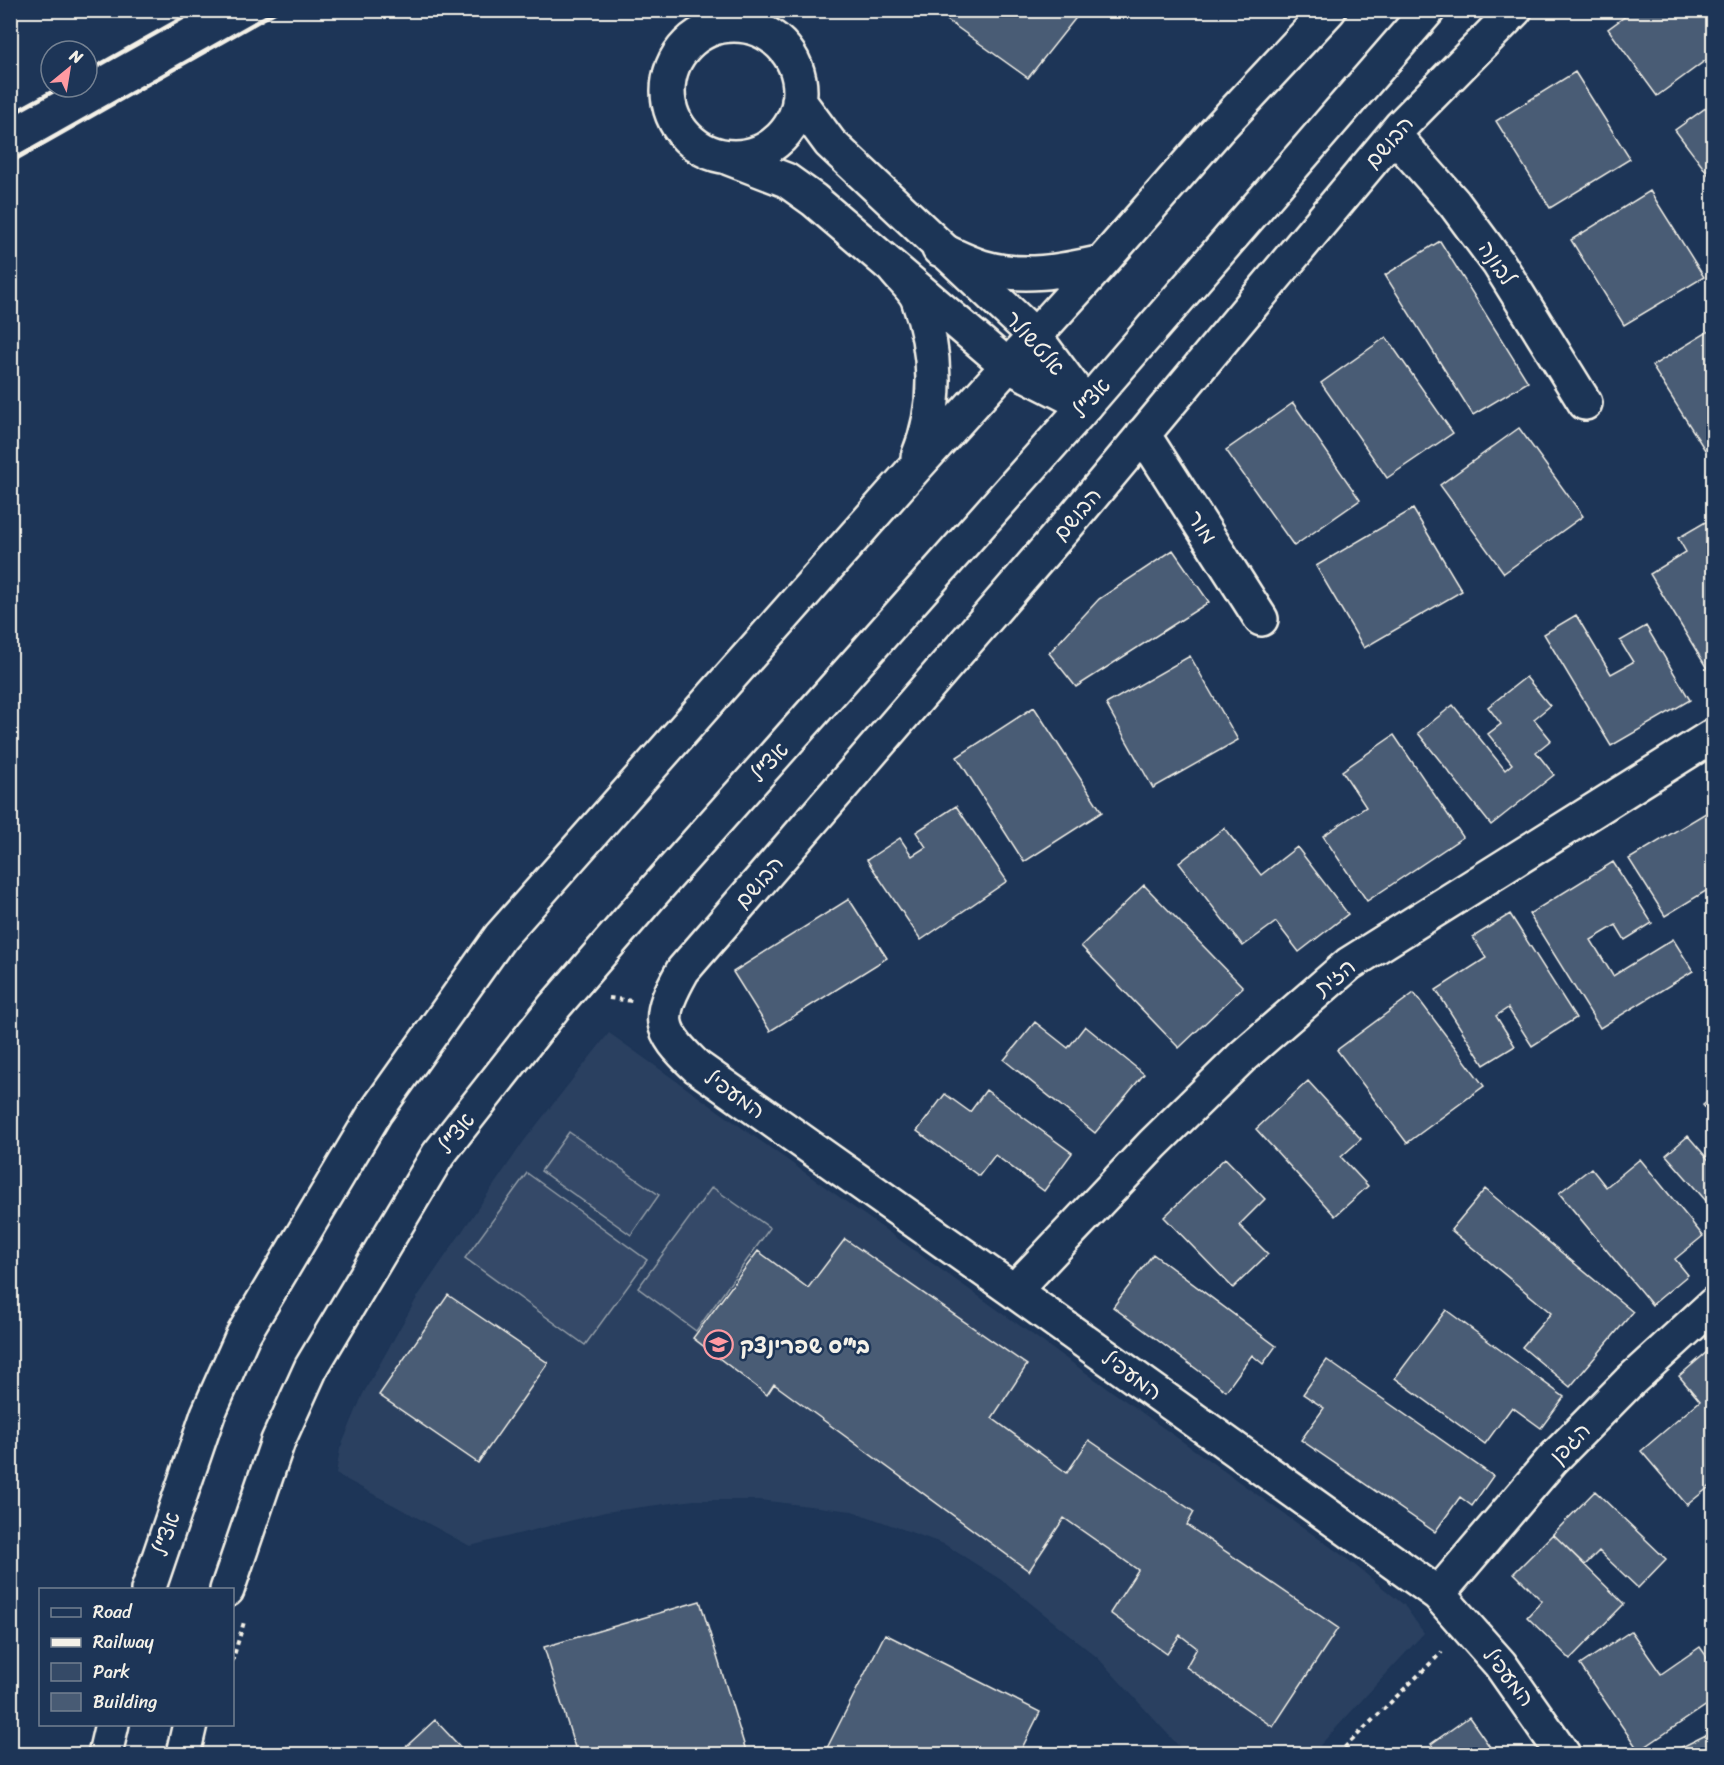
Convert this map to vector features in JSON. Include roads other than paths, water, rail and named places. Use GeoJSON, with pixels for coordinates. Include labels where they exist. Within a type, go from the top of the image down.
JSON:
{"type":"FeatureCollection","features":[{"type":"Feature","properties":{"kind":"street","name":"אצ\"ל"},"geometry":{"type":"LineString","coordinates":[[149,1588],[208,1414],[243,1335],[375,1113],[500,937],[1007,365],[1102,262],[1219,128],[1329,10]]}},
{"type":"Feature","properties":{"kind":"street","name":"אצ\"ל"},"geometry":{"type":"LineString","coordinates":[[228,1588],[278,1441],[311,1368],[438,1155],[554,1007],[639,908],[1086,405],[1428,10]]}},
{"type":"Feature","properties":{"kind":"street","name":"הבושם"},"geometry":{"type":"LineString","coordinates":[[665,1031],[667,998],[683,970],[1076,515],[1394,135],[1480,43],[1515,10]]}},
{"type":"Feature","properties":{"kind":"street"},"geometry":{"type":"LineString","coordinates":[[728,25],[749,26],[769,34],[786,49],[797,68],[801,90],[800,101],[798,112],[788,132],[771,147],[751,156],[729,158],[707,152],[689,141],[675,123],[668,102],[668,81],[675,60],[688,42],[706,30],[728,25]]}},
{"type":"Feature","properties":{"kind":"street","name":"אלטשולר"},"geometry":{"type":"LineString","coordinates":[[800,101],[830,143],[939,249],[1034,335],[1086,405]]}},
{"type":"Feature","properties":{"kind":"street","name":"לבונה"},"geometry":{"type":"LineString","coordinates":[[1394,135],[1455,203],[1499,264],[1585,403]]}},
{"type":"Feature","properties":{"kind":"street","name":"אלטשולר"},"geometry":{"type":"LineString","coordinates":[[729,158],[786,180],[814,200],[1007,365],[1086,405]]}},
{"type":"Feature","properties":{"kind":"street"},"geometry":{"type":"LineString","coordinates":[[939,249],[982,267],[1010,272],[1063,271],[1102,262]]}},
{"type":"Feature","properties":{"kind":"street"},"geometry":{"type":"LineString","coordinates":[[895,270],[917,297],[934,385],[928,433],[914,469]]}},
{"type":"Feature","properties":{"kind":"street","name":"מור"},"geometry":{"type":"LineString","coordinates":[[1143,434],[1261,619]]}},
{"type":"Feature","properties":{"kind":"street","name":"הזית"},"geometry":{"type":"LineString","coordinates":[[1014,1291],[1154,1144],[1243,1056],[1348,964],[1713,735]]}},
{"type":"Feature","properties":{"kind":"street","name":"המעפיל"},"geometry":{"type":"LineString","coordinates":[[665,1031],[677,1049],[697,1067],[1438,1594],[1468,1625],[1539,1716],[1563,1755]]}},
{"type":"Feature","properties":{"kind":"street","name":"הגפן"},"geometry":{"type":"LineString","coordinates":[[1438,1594],[1552,1460],[1629,1382],[1713,1304]]}},
{"type":"Feature","properties":{"kind":"street"},"geometry":{"type":"LineString","coordinates":[[105,1755],[112,1726]]}},
{"type":"Feature","properties":{"kind":"street"},"geometry":{"type":"LineString","coordinates":[[183,1755],[190,1726]]}},
{"type":"Feature","properties":{"kind":"railway"},"geometry":{"type":"LineString","coordinates":[[99,65],[197,10]]}},
{"type":"Feature","properties":{"kind":"railway"},"geometry":{"type":"LineString","coordinates":[[10,162],[278,10]]}},
{"type":"Feature","properties":{"kind":"railway"},"geometry":{"type":"LineString","coordinates":[[10,115],[39,99]]}},
{"type":"Feature","properties":{"kind":"place","name":"בי\"ס שפרינצק"},"geometry":{"type":"Point","coordinates":[719,1345]}}]}
